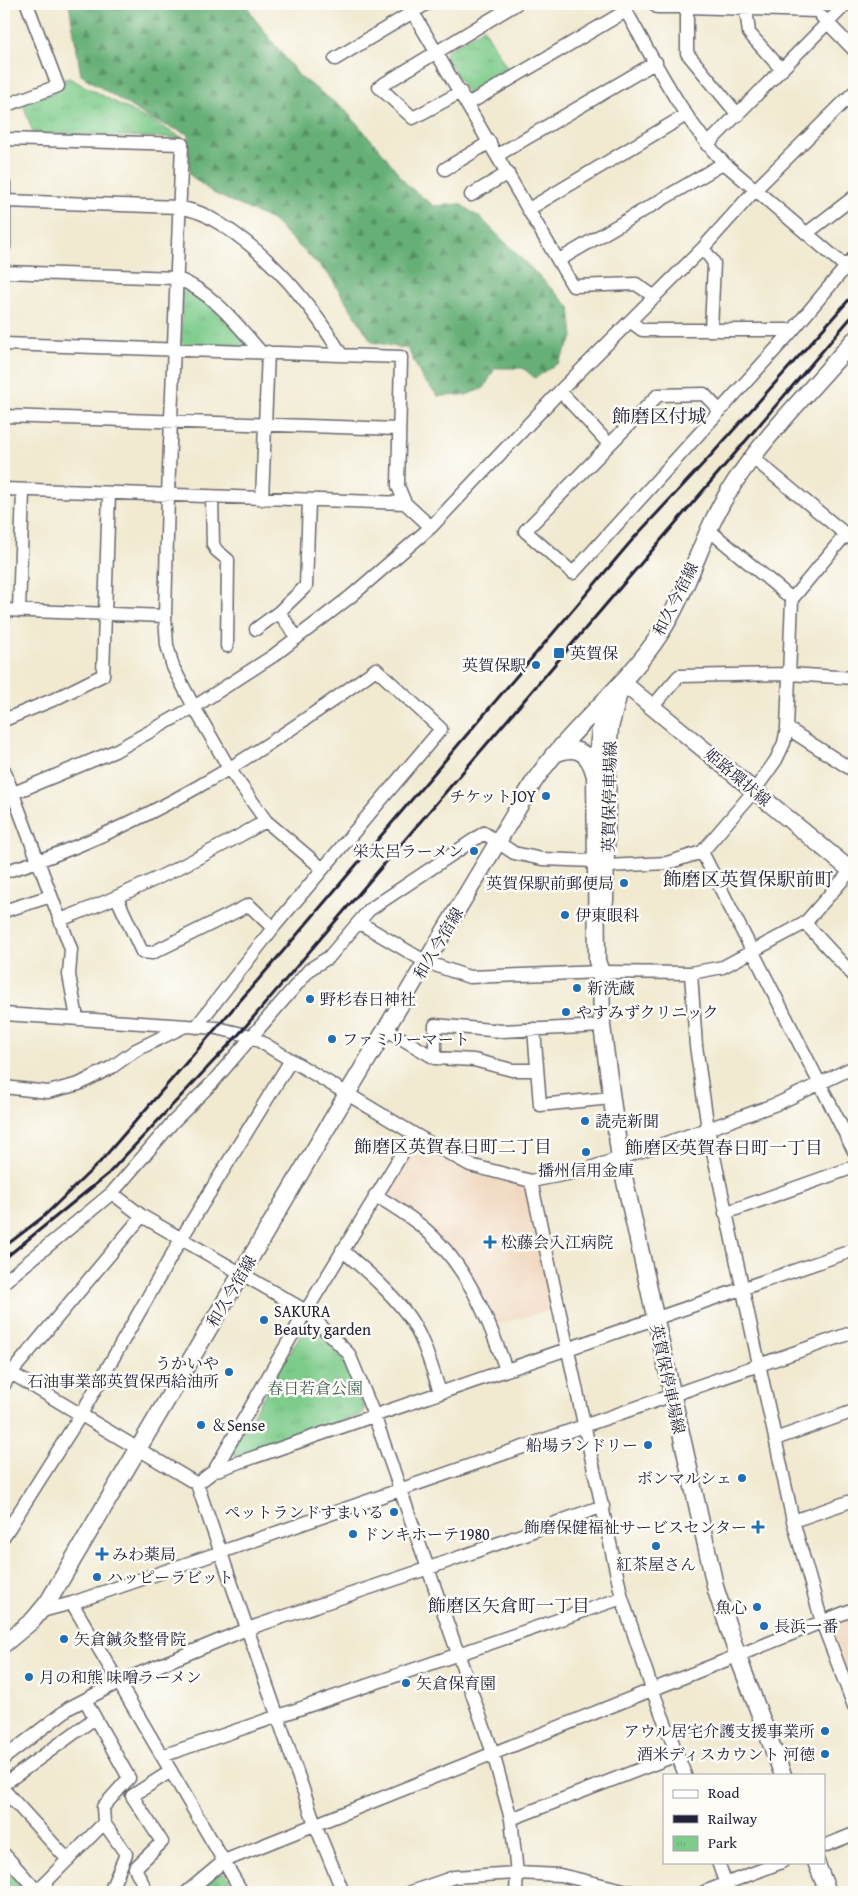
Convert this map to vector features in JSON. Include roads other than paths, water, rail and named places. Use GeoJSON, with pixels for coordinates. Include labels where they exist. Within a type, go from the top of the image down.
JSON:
{"type":"FeatureCollection","features":[{"type":"Feature","properties":{"kind":"main road","name":"和久今宿線"},"geometry":{"type":"LineString","coordinates":[[4,1644],[42,1610],[347,1094],[552,754],[616,688],[659,634],[671,614],[709,530],[730,491],[753,458],[854,340]]}},
{"type":"Feature","properties":{"kind":"main road","name":"姫路環状線"},"geometry":{"type":"LineString","coordinates":[[616,688],[652,706],[853,870]]}},
{"type":"Feature","properties":{"kind":"main road","name":"英賀保停車場線"},"geometry":{"type":"LineString","coordinates":[[601,864],[595,775],[602,713],[616,688]]}},
{"type":"Feature","properties":{"kind":"main road","name":"英賀保停車場線"},"geometry":{"type":"LineString","coordinates":[[616,688],[608,753],[597,961],[601,972],[602,1026],[620,1159],[671,1395],[716,1590],[738,1657],[783,1774]]}},
{"type":"Feature","properties":{"kind":"main road"},"geometry":{"type":"LineString","coordinates":[[552,754],[571,750],[585,754],[590,759],[595,775]]}},
{"type":"Feature","properties":{"kind":"main road"},"geometry":{"type":"LineString","coordinates":[[817,1864],[828,1892]]}},
{"type":"Feature","properties":{"kind":"street"},"geometry":{"type":"LineString","coordinates":[[4,106],[58,86],[27,4]]}},
{"type":"Feature","properties":{"kind":"street"},"geometry":{"type":"LineString","coordinates":[[335,59],[410,8],[426,4]]}},
{"type":"Feature","properties":{"kind":"street"},"geometry":{"type":"LineString","coordinates":[[461,92],[413,118],[379,87],[437,50],[516,4]]}},
{"type":"Feature","properties":{"kind":"street"},"geometry":{"type":"LineString","coordinates":[[658,4],[657,7],[687,8],[817,7],[828,23],[854,50]]}},
{"type":"Feature","properties":{"kind":"street"},"geometry":{"type":"LineString","coordinates":[[708,145],[846,4]]}},
{"type":"Feature","properties":{"kind":"street"},"geometry":{"type":"LineString","coordinates":[[468,104],[624,7],[686,115],[708,145],[724,163],[846,267]]}},
{"type":"Feature","properties":{"kind":"street"},"geometry":{"type":"LineString","coordinates":[[410,8],[437,50],[574,286],[636,284],[655,297]]}},
{"type":"Feature","properties":{"kind":"street"},"geometry":{"type":"LineString","coordinates":[[687,8],[687,53],[738,115]]}},
{"type":"Feature","properties":{"kind":"street"},"geometry":{"type":"LineString","coordinates":[[746,9],[749,33],[782,70]]}},
{"type":"Feature","properties":{"kind":"street"},"geometry":{"type":"LineString","coordinates":[[498,155],[656,62]]}},
{"type":"Feature","properties":{"kind":"street"},"geometry":{"type":"LineString","coordinates":[[8,795],[115,751],[194,708],[297,638],[350,597],[430,527],[560,391],[632,322],[756,189],[854,92]]}},
{"type":"Feature","properties":{"kind":"street"},"geometry":{"type":"LineString","coordinates":[[529,209],[686,115]]}},
{"type":"Feature","properties":{"kind":"street"},"geometry":{"type":"LineString","coordinates":[[4,139],[182,144],[168,494],[165,616],[167,645],[173,667],[230,770],[266,821],[324,869]]}},
{"type":"Feature","properties":{"kind":"street"},"geometry":{"type":"LineString","coordinates":[[445,169],[490,142]]}},
{"type":"Feature","properties":{"kind":"street"},"geometry":{"type":"LineString","coordinates":[[559,260],[724,163]]}},
{"type":"Feature","properties":{"kind":"street"},"geometry":{"type":"LineString","coordinates":[[471,195],[508,173]]}},
{"type":"Feature","properties":{"kind":"street"},"geometry":{"type":"LineString","coordinates":[[4,183],[4,247]]}},
{"type":"Feature","properties":{"kind":"street"},"geometry":{"type":"LineString","coordinates":[[807,233],[854,197]]}},
{"type":"Feature","properties":{"kind":"street"},"geometry":{"type":"LineString","coordinates":[[5,201],[179,207],[204,214],[242,240],[287,280],[320,319],[341,354]]}},
{"type":"Feature","properties":{"kind":"street"},"geometry":{"type":"LineString","coordinates":[[703,248],[714,263],[711,330]]}},
{"type":"Feature","properties":{"kind":"street"},"geometry":{"type":"LineString","coordinates":[[720,411],[704,394],[658,394],[525,531],[573,574],[720,411],[793,330],[854,257]]}},
{"type":"Feature","properties":{"kind":"street"},"geometry":{"type":"LineString","coordinates":[[4,272],[176,278],[195,285],[225,311],[264,351],[266,424],[262,499]]}},
{"type":"Feature","properties":{"kind":"street"},"geometry":{"type":"LineString","coordinates":[[632,322],[642,330],[793,330]]}},
{"type":"Feature","properties":{"kind":"street"},"geometry":{"type":"LineString","coordinates":[[4,344],[264,351],[401,358],[398,486],[404,503],[430,527]]}},
{"type":"Feature","properties":{"kind":"street"},"geometry":{"type":"LineString","coordinates":[[560,391],[609,444]]}},
{"type":"Feature","properties":{"kind":"street"},"geometry":{"type":"LineString","coordinates":[[4,416],[398,429]]}},
{"type":"Feature","properties":{"kind":"street"},"geometry":{"type":"LineString","coordinates":[[4,1282],[112,1193],[310,969],[329,956],[360,923],[369,910],[484,833],[514,853],[542,859],[601,864],[668,864],[702,852],[754,791],[776,760],[784,743],[787,728],[792,599],[850,538],[753,458]]}},
{"type":"Feature","properties":{"kind":"street"},"geometry":{"type":"LineString","coordinates":[[4,489],[404,503]]}},
{"type":"Feature","properties":{"kind":"street"},"geometry":{"type":"LineString","coordinates":[[19,611],[23,491]]}},
{"type":"Feature","properties":{"kind":"street"},"geometry":{"type":"LineString","coordinates":[[4,720],[55,699],[103,675],[108,493]]}},
{"type":"Feature","properties":{"kind":"street"},"geometry":{"type":"LineString","coordinates":[[212,497],[213,544],[216,550],[228,560],[228,646]]}},
{"type":"Feature","properties":{"kind":"street"},"geometry":{"type":"LineString","coordinates":[[256,628],[279,612],[306,586],[309,501]]}},
{"type":"Feature","properties":{"kind":"street"},"geometry":{"type":"LineString","coordinates":[[709,530],[792,599]]}},
{"type":"Feature","properties":{"kind":"street"},"geometry":{"type":"LineString","coordinates":[[4,610],[165,616]]}},
{"type":"Feature","properties":{"kind":"street"},"geometry":{"type":"LineString","coordinates":[[279,612],[297,638]]}},
{"type":"Feature","properties":{"kind":"street"},"geometry":{"type":"LineString","coordinates":[[4,872],[38,862],[148,814],[230,770],[323,708],[376,669],[441,729],[191,1026],[136,1050],[112,1067],[79,1084],[48,1092],[4,1087]]}},
{"type":"Feature","properties":{"kind":"street"},"geometry":{"type":"LineString","coordinates":[[652,706],[679,676],[789,674],[854,678]]}},
{"type":"Feature","properties":{"kind":"street"},"geometry":{"type":"LineString","coordinates":[[787,728],[854,771]]}},
{"type":"Feature","properties":{"kind":"street"},"geometry":{"type":"LineString","coordinates":[[4,770],[8,795],[38,862],[71,949],[69,975],[76,1018]]}},
{"type":"Feature","properties":{"kind":"street"},"geometry":{"type":"LineString","coordinates":[[60,920],[117,898],[201,858],[266,821]]}},
{"type":"Feature","properties":{"kind":"street"},"geometry":{"type":"LineString","coordinates":[[702,852],[854,1151]]}},
{"type":"Feature","properties":{"kind":"street"},"geometry":{"type":"LineString","coordinates":[[360,923],[426,962],[469,977],[601,972],[691,973],[723,966],[805,923],[853,870]]}},
{"type":"Feature","properties":{"kind":"street"},"geometry":{"type":"LineString","coordinates":[[4,911],[51,896]]}},
{"type":"Feature","properties":{"kind":"street"},"geometry":{"type":"LineString","coordinates":[[117,898],[142,952],[152,953],[249,905],[273,928]]}},
{"type":"Feature","properties":{"kind":"street"},"geometry":{"type":"LineString","coordinates":[[805,923],[854,976]]}},
{"type":"Feature","properties":{"kind":"street"},"geometry":{"type":"LineString","coordinates":[[691,973],[696,1046],[708,1129],[758,1364],[793,1521],[822,1622],[854,1706]]}},
{"type":"Feature","properties":{"kind":"street"},"geometry":{"type":"LineString","coordinates":[[4,1014],[217,1028],[251,1036],[414,1134],[470,1165],[531,1181],[578,1172],[708,1129],[779,1103],[854,1067]]}},
{"type":"Feature","properties":{"kind":"street"},"geometry":{"type":"LineString","coordinates":[[435,1058],[435,1025],[502,1031],[602,1026]]}},
{"type":"Feature","properties":{"kind":"street"},"geometry":{"type":"LineString","coordinates":[[534,1029],[540,1105],[611,1098]]}},
{"type":"Feature","properties":{"kind":"street"},"geometry":{"type":"LineString","coordinates":[[387,1030],[435,1058],[474,1060],[512,1070],[536,1070]]}},
{"type":"Feature","properties":{"kind":"street"},"geometry":{"type":"LineString","coordinates":[[4,1536],[80,1416],[181,1239],[291,1060]]}},
{"type":"Feature","properties":{"kind":"street"},"geometry":{"type":"LineString","coordinates":[[214,1471],[375,1194],[414,1134]]}},
{"type":"Feature","properties":{"kind":"street"},"geometry":{"type":"LineString","coordinates":[[725,1213],[854,1167]]}},
{"type":"Feature","properties":{"kind":"street"},"geometry":{"type":"LineString","coordinates":[[531,1181],[622,1598],[652,1689],[684,1774]]}},
{"type":"Feature","properties":{"kind":"street"},"geometry":{"type":"LineString","coordinates":[[112,1193],[142,1216],[306,1311],[349,1354],[374,1415],[493,1753],[511,1819],[517,1873],[516,1892]]}},
{"type":"Feature","properties":{"kind":"street"},"geometry":{"type":"LineString","coordinates":[[375,1194],[421,1225],[455,1262],[488,1317],[506,1370]]}},
{"type":"Feature","properties":{"kind":"street"},"geometry":{"type":"LineString","coordinates":[[4,1385],[7,1370],[142,1216]]}},
{"type":"Feature","properties":{"kind":"street"},"geometry":{"type":"LineString","coordinates":[[342,1250],[376,1280],[407,1314],[426,1354],[440,1392]]}},
{"type":"Feature","properties":{"kind":"street"},"geometry":{"type":"LineString","coordinates":[[197,1484],[214,1471],[854,1250]]}},
{"type":"Feature","properties":{"kind":"street"},"geometry":{"type":"LineString","coordinates":[[42,1610],[72,1603],[221,1552],[854,1332]]}},
{"type":"Feature","properties":{"kind":"street"},"geometry":{"type":"LineString","coordinates":[[7,1370],[80,1416],[197,1484],[315,1824],[343,1892]]}},
{"type":"Feature","properties":{"kind":"street"},"geometry":{"type":"LineString","coordinates":[[775,1439],[854,1411]]}},
{"type":"Feature","properties":{"kind":"street"},"geometry":{"type":"LineString","coordinates":[[793,1521],[854,1500]]}},
{"type":"Feature","properties":{"kind":"street"},"geometry":{"type":"LineString","coordinates":[[4,1758],[69,1708],[119,1682],[247,1629],[429,1568],[603,1506]]}},
{"type":"Feature","properties":{"kind":"street"},"geometry":{"type":"LineString","coordinates":[[162,1756],[622,1598]]}},
{"type":"Feature","properties":{"kind":"street"},"geometry":{"type":"LineString","coordinates":[[72,1603],[242,1892]]}},
{"type":"Feature","properties":{"kind":"street"},"geometry":{"type":"LineString","coordinates":[[187,1892],[224,1861],[854,1609]]}},
{"type":"Feature","properties":{"kind":"street"},"geometry":{"type":"LineString","coordinates":[[85,1700],[129,1778],[103,1807],[104,1823],[126,1854],[110,1892]]}},
{"type":"Feature","properties":{"kind":"street"},"geometry":{"type":"LineString","coordinates":[[4,1784],[95,1718]]}},
{"type":"Feature","properties":{"kind":"street"},"geometry":{"type":"LineString","coordinates":[[511,1819],[677,1755]]}},
{"type":"Feature","properties":{"kind":"street"},"geometry":{"type":"LineString","coordinates":[[147,1892],[135,1868],[162,1842],[132,1796],[170,1771]]}},
{"type":"Feature","properties":{"kind":"street"},"geometry":{"type":"LineString","coordinates":[[4,1790],[68,1860]]}},
{"type":"Feature","properties":{"kind":"street"},"geometry":{"type":"LineString","coordinates":[[4,1854],[38,1892],[104,1823]]}},
{"type":"Feature","properties":{"kind":"street"},"geometry":{"type":"LineString","coordinates":[[826,1845],[854,1834]]}},
{"type":"Feature","properties":{"kind":"street"},"geometry":{"type":"LineString","coordinates":[[719,1864],[728,1888]]}},
{"type":"Feature","properties":{"kind":"street"},"geometry":{"type":"LineString","coordinates":[[704,1892],[728,1888],[778,1864]]}},
{"type":"Feature","properties":{"kind":"street"},"geometry":{"type":"LineString","coordinates":[[411,1892],[454,1877],[517,1873],[560,1875],[632,1892]]}},
{"type":"Feature","properties":{"kind":"railway"},"geometry":{"type":"LineString","coordinates":[[4,1247],[43,1217],[100,1162],[284,950],[633,539],[714,452],[854,294]]}},
{"type":"Feature","properties":{"kind":"railway"},"geometry":{"type":"LineString","coordinates":[[4,1259],[108,1174],[239,1034],[854,314]]}},
{"type":"Feature","properties":{"kind":"place","name":"英賀保"},"geometry":{"type":"Point","coordinates":[559,653]}},
{"type":"Feature","properties":{"kind":"place","name":"英賀保駅"},"geometry":{"type":"Point","coordinates":[536,665]}},
{"type":"Feature","properties":{"kind":"place","name":"チケットJOY"},"geometry":{"type":"Point","coordinates":[546,796]}},
{"type":"Feature","properties":{"kind":"place","name":"栄太呂ラーメン"},"geometry":{"type":"Point","coordinates":[474,851]}},
{"type":"Feature","properties":{"kind":"place","name":"英賀保駅前郵便局"},"geometry":{"type":"Point","coordinates":[624,883]}},
{"type":"Feature","properties":{"kind":"place","name":"伊東眼科"},"geometry":{"type":"Point","coordinates":[565,915]}},
{"type":"Feature","properties":{"kind":"place","name":"新洗蔵"},"geometry":{"type":"Point","coordinates":[577,988]}},
{"type":"Feature","properties":{"kind":"place","name":"野杉春日神社"},"geometry":{"type":"Point","coordinates":[310,999]}},
{"type":"Feature","properties":{"kind":"place","name":"やすみずクリニック"},"geometry":{"type":"Point","coordinates":[566,1012]}},
{"type":"Feature","properties":{"kind":"place","name":"ファミリーマート"},"geometry":{"type":"Point","coordinates":[332,1039]}},
{"type":"Feature","properties":{"kind":"place","name":"読売新聞"},"geometry":{"type":"Point","coordinates":[585,1121]}},
{"type":"Feature","properties":{"kind":"place","name":"播州信用金庫"},"geometry":{"type":"Point","coordinates":[586,1152]}},
{"type":"Feature","properties":{"kind":"place","name":"松藤会入江病院"},"geometry":{"type":"Point","coordinates":[490,1242]}},
{"type":"Feature","properties":{"kind":"place","name":"SAKURA Beauty garden"},"geometry":{"type":"Point","coordinates":[264,1320]}},
{"type":"Feature","properties":{"kind":"place","name":"うかいや 石油事業部英賀保西給油所"},"geometry":{"type":"Point","coordinates":[229,1372]}},
{"type":"Feature","properties":{"kind":"place","name":"＆Sense"},"geometry":{"type":"Point","coordinates":[201,1425]}},
{"type":"Feature","properties":{"kind":"place","name":"船場ランドリー"},"geometry":{"type":"Point","coordinates":[648,1445]}},
{"type":"Feature","properties":{"kind":"place","name":"ボンマルシェ"},"geometry":{"type":"Point","coordinates":[742,1478]}},
{"type":"Feature","properties":{"kind":"place","name":"ペットランドすまいる"},"geometry":{"type":"Point","coordinates":[394,1512]}},
{"type":"Feature","properties":{"kind":"place","name":"飾磨保健福祉サービスセンター"},"geometry":{"type":"Point","coordinates":[758,1527]}},
{"type":"Feature","properties":{"kind":"place","name":"ドンキホーテ1980"},"geometry":{"type":"Point","coordinates":[353,1534]}},
{"type":"Feature","properties":{"kind":"place","name":"紅茶屋さん"},"geometry":{"type":"Point","coordinates":[656,1546]}},
{"type":"Feature","properties":{"kind":"place","name":"みわ薬局"},"geometry":{"type":"Point","coordinates":[102,1554]}},
{"type":"Feature","properties":{"kind":"place","name":"ハッピーラビット"},"geometry":{"type":"Point","coordinates":[97,1577]}},
{"type":"Feature","properties":{"kind":"place","name":"魚心"},"geometry":{"type":"Point","coordinates":[757,1607]}},
{"type":"Feature","properties":{"kind":"place","name":"長浜一番"},"geometry":{"type":"Point","coordinates":[764,1626]}},
{"type":"Feature","properties":{"kind":"place","name":"矢倉鍼灸整骨院"},"geometry":{"type":"Point","coordinates":[64,1639]}},
{"type":"Feature","properties":{"kind":"place","name":"月の和熊 味噌ラーメン"},"geometry":{"type":"Point","coordinates":[29,1677]}},
{"type":"Feature","properties":{"kind":"place","name":"矢倉保育園"},"geometry":{"type":"Point","coordinates":[406,1683]}},
{"type":"Feature","properties":{"kind":"place","name":"アウル居宅介護支援事業所"},"geometry":{"type":"Point","coordinates":[825,1731]}},
{"type":"Feature","properties":{"kind":"place","name":"酒米ディスカウント 河徳"},"geometry":{"type":"Point","coordinates":[825,1754]}},
{"type":"Feature","properties":{"kind":"district","name":"飾磨区付城"},"geometry":{"type":"Point","coordinates":[659,416]}},
{"type":"Feature","properties":{"kind":"district","name":"飾磨区英賀保駅前町"},"geometry":{"type":"Point","coordinates":[748,879]}},
{"type":"Feature","properties":{"kind":"district","name":"飾磨区英賀春日町二丁目"},"geometry":{"type":"Point","coordinates":[453,1146]}},
{"type":"Feature","properties":{"kind":"district","name":"飾磨区英賀春日町一丁目"},"geometry":{"type":"Point","coordinates":[724,1147]}},
{"type":"Feature","properties":{"kind":"district","name":"飾磨区矢倉町一丁目"},"geometry":{"type":"Point","coordinates":[509,1605]}},
{"type":"Feature","properties":{"kind":"park label","name":"春日若倉公園"},"geometry":{"type":"Point","coordinates":[315,1388]}}]}
